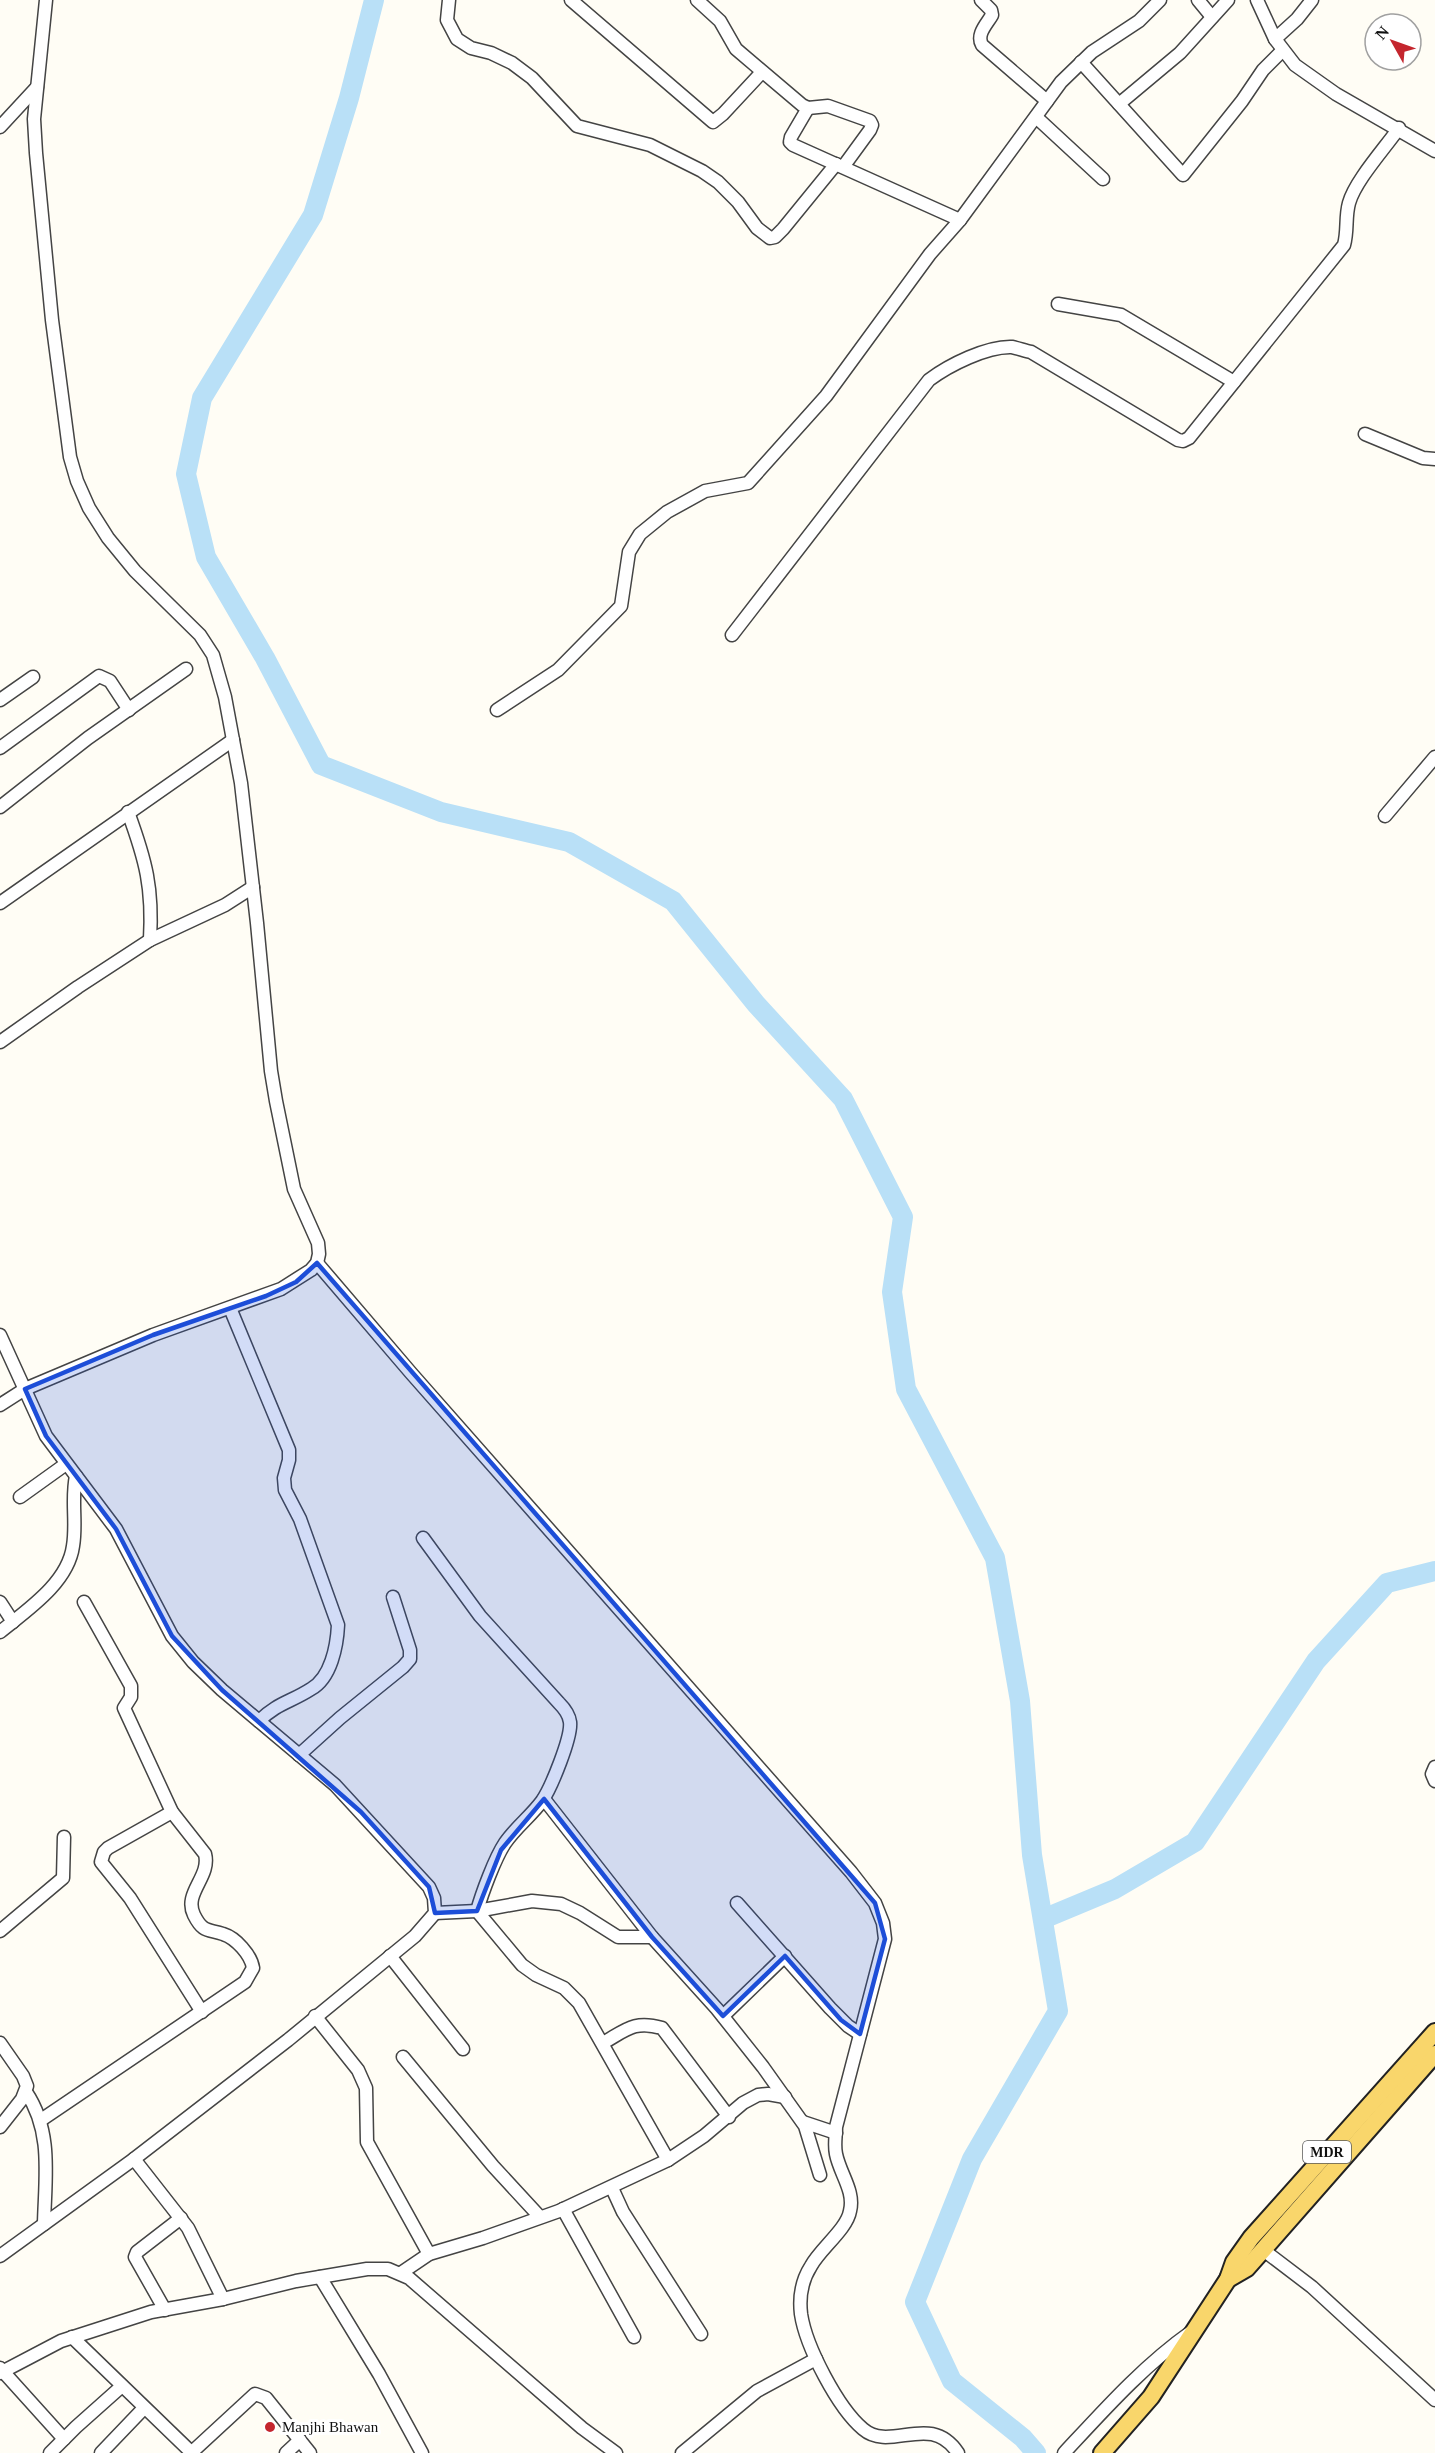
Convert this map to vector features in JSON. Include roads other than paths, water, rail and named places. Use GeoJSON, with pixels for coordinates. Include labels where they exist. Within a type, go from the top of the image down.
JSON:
{"type":"FeatureCollection","features":[{"type":"Feature","properties":{"kind":"main road","name":"MDR"},"geometry":{"type":"LineString","coordinates":[[1102,2453],[1134,2418],[1166,2376],[1228,2279],[1234,2262],[1251,2238],[1435,2032]]}},
{"type":"Feature","properties":{"kind":"main road","name":"MDR"},"geometry":{"type":"LineString","coordinates":[[1228,2279],[1247,2268],[1435,2054]]}},
{"type":"Feature","properties":{"kind":"street"},"geometry":{"type":"LineString","coordinates":[[0,1405],[25,1389],[153,1335],[266,1296],[296,1282],[317,1263],[319,1254],[318,1244],[294,1189],[276,1101],[241,783],[225,697],[213,655],[206,642],[135,571],[108,538],[89,508],[77,481],[62,404],[36,153],[34,119],[36,87],[46,0]]}},
{"type":"Feature","properties":{"kind":"street"},"geometry":{"type":"LineString","coordinates":[[449,0],[447,20],[457,39],[471,48],[491,53],[512,63],[532,78],[577,126],[650,145],[702,171],[718,182],[738,202],[757,228],[770,238],[775,237],[872,125],[870,121],[828,106],[808,108],[736,50],[720,21],[697,0]]}},
{"type":"Feature","properties":{"kind":"street"},"geometry":{"type":"LineString","coordinates":[[572,0],[713,122],[762,72]]}},
{"type":"Feature","properties":{"kind":"street"},"geometry":{"type":"LineString","coordinates":[[981,0],[991,10],[992,15],[981,34],[982,45],[1047,101]]}},
{"type":"Feature","properties":{"kind":"street"},"geometry":{"type":"LineString","coordinates":[[497,710],[558,670],[621,606],[629,552],[640,534],[667,512],[705,491],[748,483],[826,396],[930,254],[960,220],[1061,82],[1092,52],[1139,21],[1160,0]]}},
{"type":"Feature","properties":{"kind":"street"},"geometry":{"type":"LineString","coordinates":[[1198,0],[1212,17]]}},
{"type":"Feature","properties":{"kind":"street"},"geometry":{"type":"LineString","coordinates":[[1119,104],[1180,53],[1228,0]]}},
{"type":"Feature","properties":{"kind":"street"},"geometry":{"type":"LineString","coordinates":[[1257,0],[1282,51],[1295,65],[1328,89],[1435,151]]}},
{"type":"Feature","properties":{"kind":"street"},"geometry":{"type":"LineString","coordinates":[[1275,39],[1297,19],[1312,0]]}},
{"type":"Feature","properties":{"kind":"street"},"geometry":{"type":"LineString","coordinates":[[1081,62],[1183,175],[1242,101],[1263,70],[1282,51]]}},
{"type":"Feature","properties":{"kind":"street"},"geometry":{"type":"LineString","coordinates":[[0,127],[36,87]]}},
{"type":"Feature","properties":{"kind":"street"},"geometry":{"type":"LineString","coordinates":[[808,108],[791,137],[790,142],[799,149],[960,220]]}},
{"type":"Feature","properties":{"kind":"street"},"geometry":{"type":"LineString","coordinates":[[1036,117],[1103,179]]}},
{"type":"Feature","properties":{"kind":"street"},"geometry":{"type":"LineString","coordinates":[[732,635],[905,408],[929,380],[944,369],[969,357],[1012,347],[1030,352],[1178,440],[1183,441],[1189,438],[1344,245],[1348,232],[1348,206],[1352,193],[1398,128]]}},
{"type":"Feature","properties":{"kind":"street"},"geometry":{"type":"LineString","coordinates":[[1058,304],[1121,315],[1234,382]]}},
{"type":"Feature","properties":{"kind":"street"},"geometry":{"type":"LineString","coordinates":[[1365,434],[1423,458],[1435,459]]}},
{"type":"Feature","properties":{"kind":"street"},"geometry":{"type":"LineString","coordinates":[[0,807],[88,738],[186,669]]}},
{"type":"Feature","properties":{"kind":"street"},"geometry":{"type":"LineString","coordinates":[[0,748],[99,676],[110,681],[129,710]]}},
{"type":"Feature","properties":{"kind":"street"},"geometry":{"type":"LineString","coordinates":[[0,700],[33,677]]}},
{"type":"Feature","properties":{"kind":"street"},"geometry":{"type":"LineString","coordinates":[[0,903],[233,741]]}},
{"type":"Feature","properties":{"kind":"street"},"geometry":{"type":"LineString","coordinates":[[1385,816],[1435,757]]}},
{"type":"Feature","properties":{"kind":"street"},"geometry":{"type":"LineString","coordinates":[[128,812],[150,881],[152,906],[150,940]]}},
{"type":"Feature","properties":{"kind":"street"},"geometry":{"type":"LineString","coordinates":[[0,1042],[150,940],[225,905],[253,887]]}},
{"type":"Feature","properties":{"kind":"street"},"geometry":{"type":"LineString","coordinates":[[317,1263],[605,1594],[824,1840],[875,1903],[883,1923],[885,1939],[836,2133],[837,2156],[852,2198],[850,2214],[811,2265],[802,2284],[801,2316],[816,2359],[839,2401],[864,2430],[878,2438],[928,2433],[951,2443],[958,2453]]}},
{"type":"Feature","properties":{"kind":"street"},"geometry":{"type":"LineString","coordinates":[[230,1308],[289,1450],[284,1478],[285,1490],[300,1519],[338,1625],[325,1676],[310,1690],[277,1705],[259,1721]]}},
{"type":"Feature","properties":{"kind":"street"},"geometry":{"type":"LineString","coordinates":[[0,1335],[46,1436],[116,1529],[172,1636],[193,1662],[361,1812],[429,1887],[434,1898],[435,1913],[421,1930],[390,1956],[134,2159],[0,2256]]}},
{"type":"Feature","properties":{"kind":"street"},"geometry":{"type":"LineString","coordinates":[[20,1497],[66,1464]]}},
{"type":"Feature","properties":{"kind":"street"},"geometry":{"type":"LineString","coordinates":[[0,1632],[54,1585],[70,1558],[74,1544],[73,1490],[76,1476]]}},
{"type":"Feature","properties":{"kind":"street"},"geometry":{"type":"LineString","coordinates":[[423,1538],[480,1616],[567,1712],[570,1721],[570,1733],[544,1799],[516,1828],[501,1850],[477,1911]]}},
{"type":"Feature","properties":{"kind":"street"},"geometry":{"type":"LineString","coordinates":[[299,1755],[410,1659],[410,1650],[393,1597]]}},
{"type":"Feature","properties":{"kind":"street"},"geometry":{"type":"LineString","coordinates":[[0,1602],[13,1622]]}},
{"type":"Feature","properties":{"kind":"street"},"geometry":{"type":"LineString","coordinates":[[42,2120],[245,1982],[253,1968],[248,1955],[235,1942],[225,1935],[207,1931],[195,1916],[191,1906],[194,1891],[205,1872],[207,1863],[205,1854],[172,1812],[123,1708],[131,1697],[131,1686],[84,1602]]}},
{"type":"Feature","properties":{"kind":"street"},"geometry":{"type":"LineString","coordinates":[[1435,1767],[1432,1774],[1435,1781]]}},
{"type":"Feature","properties":{"kind":"street"},"geometry":{"type":"LineString","coordinates":[[544,1799],[652,1937],[723,2016],[785,2097],[803,2122],[820,2175]]}},
{"type":"Feature","properties":{"kind":"street"},"geometry":{"type":"LineString","coordinates":[[172,1812],[108,1848],[101,1862],[130,1898],[202,2012]]}},
{"type":"Feature","properties":{"kind":"street"},"geometry":{"type":"LineString","coordinates":[[1,1929],[63,1878],[64,1837]]}},
{"type":"Feature","properties":{"kind":"street"},"geometry":{"type":"LineString","coordinates":[[435,1913],[477,1911],[532,1901],[561,1904],[618,1937],[652,1937]]}},
{"type":"Feature","properties":{"kind":"street"},"geometry":{"type":"LineString","coordinates":[[737,1903],[841,2020],[860,2034]]}},
{"type":"Feature","properties":{"kind":"street"},"geometry":{"type":"LineString","coordinates":[[477,1911],[522,1965],[536,1975],[564,1988],[579,2003],[668,2160]]}},
{"type":"Feature","properties":{"kind":"street"},"geometry":{"type":"LineString","coordinates":[[390,1956],[464,2049]]}},
{"type":"Feature","properties":{"kind":"street"},"geometry":{"type":"LineString","coordinates":[[723,2016],[785,1956]]}},
{"type":"Feature","properties":{"kind":"street"},"geometry":{"type":"LineString","coordinates":[[315,2016],[358,2070],[366,2088],[367,2142],[429,2254]]}},
{"type":"Feature","properties":{"kind":"street"},"geometry":{"type":"LineString","coordinates":[[603,2043],[637,2024],[649,2024],[662,2028],[729,2116]]}},
{"type":"Feature","properties":{"kind":"street"},"geometry":{"type":"LineString","coordinates":[[0,2043],[23,2076],[27,2086],[26,2092],[0,2127]]}},
{"type":"Feature","properties":{"kind":"street"},"geometry":{"type":"LineString","coordinates":[[403,2057],[540,2217]]}},
{"type":"Feature","properties":{"kind":"street"},"geometry":{"type":"LineString","coordinates":[[26,2092],[42,2120],[45,2155],[44,2224]]}},
{"type":"Feature","properties":{"kind":"street"},"geometry":{"type":"LineString","coordinates":[[401,2273],[429,2254],[563,2209],[668,2160],[729,2116],[743,2103],[758,2095],[785,2097]]}},
{"type":"Feature","properties":{"kind":"street"},"geometry":{"type":"LineString","coordinates":[[803,2122],[836,2133]]}},
{"type":"Feature","properties":{"kind":"street"},"geometry":{"type":"LineString","coordinates":[[134,2159],[181,2218],[198,2246],[223,2299]]}},
{"type":"Feature","properties":{"kind":"street"},"geometry":{"type":"LineString","coordinates":[[612,2187],[628,2222],[701,2334]]}},
{"type":"Feature","properties":{"kind":"street"},"geometry":{"type":"LineString","coordinates":[[563,2209],[634,2337]]}},
{"type":"Feature","properties":{"kind":"street"},"geometry":{"type":"LineString","coordinates":[[165,2310],[135,2257],[137,2252],[181,2218]]}},
{"type":"Feature","properties":{"kind":"street"},"geometry":{"type":"LineString","coordinates":[[1262,2249],[1312,2286],[1435,2400]]}},
{"type":"Feature","properties":{"kind":"street"},"geometry":{"type":"LineString","coordinates":[[64,2439],[1,2371],[72,2337],[165,2310],[320,2277],[388,2269],[401,2273],[582,2428],[616,2453]]}},
{"type":"Feature","properties":{"kind":"street"},"geometry":{"type":"LineString","coordinates":[[320,2277],[379,2374],[422,2453]]}},
{"type":"Feature","properties":{"kind":"street"},"geometry":{"type":"LineString","coordinates":[[1064,2453],[1113,2400],[1166,2350],[1197,2328]]}},
{"type":"Feature","properties":{"kind":"street"},"geometry":{"type":"LineString","coordinates":[[72,2337],[192,2453],[255,2394],[266,2398],[310,2453]]}},
{"type":"Feature","properties":{"kind":"street"},"geometry":{"type":"LineString","coordinates":[[682,2453],[757,2391],[816,2359]]}},
{"type":"Feature","properties":{"kind":"street"},"geometry":{"type":"LineString","coordinates":[[50,2453],[122,2386]]}},
{"type":"Feature","properties":{"kind":"street"},"geometry":{"type":"LineString","coordinates":[[101,2453],[144,2408]]}},
{"type":"Feature","properties":{"kind":"street"},"geometry":{"type":"LineString","coordinates":[[286,2453],[300,2440]]}},
{"type":"Feature","properties":{"kind":"waterway"},"geometry":{"type":"LineString","coordinates":[[374,0],[349,98],[313,215],[202,398],[186,474],[206,557],[265,658],[321,765],[441,812],[569,842],[673,901],[756,1004],[843,1099],[903,1217],[892,1292],[906,1389],[995,1558],[1020,1701],[1032,1855],[1058,2011],[972,2159],[915,2302],[952,2381],[1023,2438],[1036,2453]]}},
{"type":"Feature","properties":{"kind":"waterway"},"geometry":{"type":"LineString","coordinates":[[1043,1919],[1115,1889],[1195,1842],[1316,1661],[1387,1583],[1435,1571]]}},
{"type":"Feature","properties":{"kind":"place","name":"Manjhi Bhawan"},"geometry":{"type":"Point","coordinates":[270,2427]}}]}
